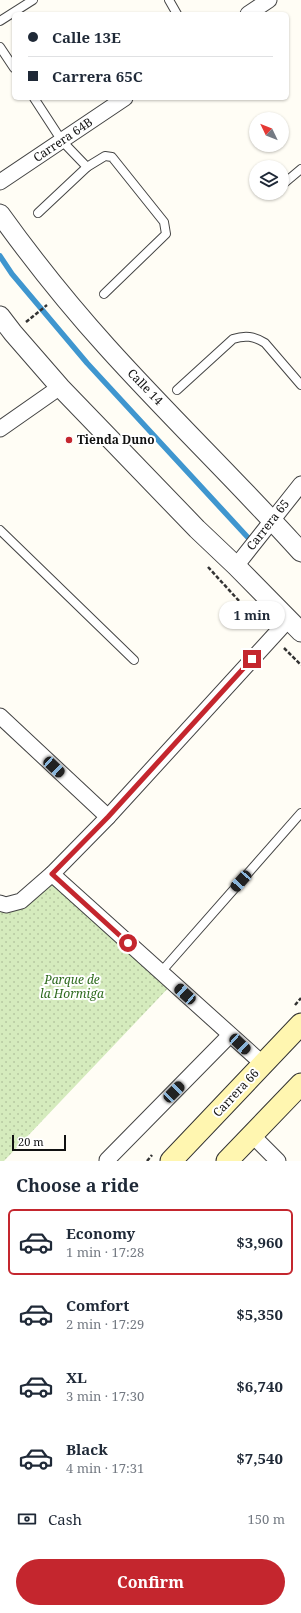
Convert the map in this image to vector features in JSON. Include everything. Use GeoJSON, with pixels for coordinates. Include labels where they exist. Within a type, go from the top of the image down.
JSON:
{"type":"FeatureCollection","features":[{"type":"Feature","properties":{"kind":"main road","name":"Carrera 66"},"geometry":{"type":"LineString","coordinates":[[171,1161],[301,1024]]}},
{"type":"Feature","properties":{"kind":"main road"},"geometry":{"type":"LineString","coordinates":[[227,1161],[301,1084]]}},
{"type":"Feature","properties":{"kind":"street"},"geometry":{"type":"LineString","coordinates":[[251,12],[269,0]]}},
{"type":"Feature","properties":{"kind":"street","name":"Carrera 64B"},"geometry":{"type":"LineString","coordinates":[[0,182],[122,100]]}},
{"type":"Feature","properties":{"kind":"street","name":"Calle 14"},"geometry":{"type":"LineString","coordinates":[[0,214],[33,260],[107,347],[301,552]]}},
{"type":"Feature","properties":{"kind":"street"},"geometry":{"type":"LineString","coordinates":[[0,316],[17,338],[60,387],[197,529],[295,625],[273,637],[108,817],[52,874],[21,901],[6,905],[0,902]]}},
{"type":"Feature","properties":{"kind":"street"},"geometry":{"type":"LineString","coordinates":[[0,429],[60,387]]}},
{"type":"Feature","properties":{"kind":"street","name":"Carrera 65"},"geometry":{"type":"LineString","coordinates":[[236,566],[301,484]]}},
{"type":"Feature","properties":{"kind":"street"},"geometry":{"type":"LineString","coordinates":[[0,716],[108,817]]}},
{"type":"Feature","properties":{"kind":"street"},"geometry":{"type":"LineString","coordinates":[[52,874],[263,1064]]}},
{"type":"Feature","properties":{"kind":"street"},"geometry":{"type":"LineString","coordinates":[[107,1160],[230,1035]]}},
{"type":"Feature","properties":{"kind":"street"},"geometry":{"type":"LineString","coordinates":[[252,1135],[278,1161]]}},
{"type":"Feature","properties":{"kind":"lane"},"geometry":{"type":"LineString","coordinates":[[14,12],[33,0]]}},
{"type":"Feature","properties":{"kind":"lane"},"geometry":{"type":"LineString","coordinates":[[169,0],[176,12]]}},
{"type":"Feature","properties":{"kind":"lane"},"geometry":{"type":"LineString","coordinates":[[0,21],[12,13]]}},
{"type":"Feature","properties":{"kind":"lane"},"geometry":{"type":"LineString","coordinates":[[0,47],[12,65]]}},
{"type":"Feature","properties":{"kind":"lane"},"geometry":{"type":"LineString","coordinates":[[35,100],[62,141],[87,167]]}},
{"type":"Feature","properties":{"kind":"lane"},"geometry":{"type":"LineString","coordinates":[[38,213],[87,167],[105,156],[112,157],[164,222],[166,234],[104,294]]}},
{"type":"Feature","properties":{"kind":"lane"},"geometry":{"type":"LineString","coordinates":[[289,179],[301,168]]}},
{"type":"Feature","properties":{"kind":"lane"},"geometry":{"type":"LineString","coordinates":[[177,390],[233,339],[241,336],[257,338],[264,343],[300,381]]}},
{"type":"Feature","properties":{"kind":"lane"},"geometry":{"type":"LineString","coordinates":[[0,530],[134,660]]}},
{"type":"Feature","properties":{"kind":"lane"},"geometry":{"type":"LineString","coordinates":[[161,972],[301,813]]}},
{"type":"Feature","properties":{"kind":"path"},"geometry":{"type":"LineString","coordinates":[[27,321],[48,304]]}},
{"type":"Feature","properties":{"kind":"path"},"geometry":{"type":"LineString","coordinates":[[273,637],[301,665]]}},
{"type":"Feature","properties":{"kind":"green space","name":"Parque de la Hormiga"},"geometry":{"type":"Polygon","coordinates":[[[52,874],[173,983],[4,1161],[0,1161],[0,903],[6,905],[52,874]]]}},
{"type":"Feature","properties":{"kind":"waterway"},"geometry":{"type":"LineString","coordinates":[[0,256],[12,274],[87,363],[253,543]]}},
{"type":"Feature","properties":{"kind":"place","name":"Tienda Duno"},"geometry":{"type":"Point","coordinates":[69,440]}},
{"type":"Feature","properties":{"kind":"route"},"geometry":{"type":"LineString","coordinates":[[128,943],[52,874],[108,817],[252,659]]}}]}
